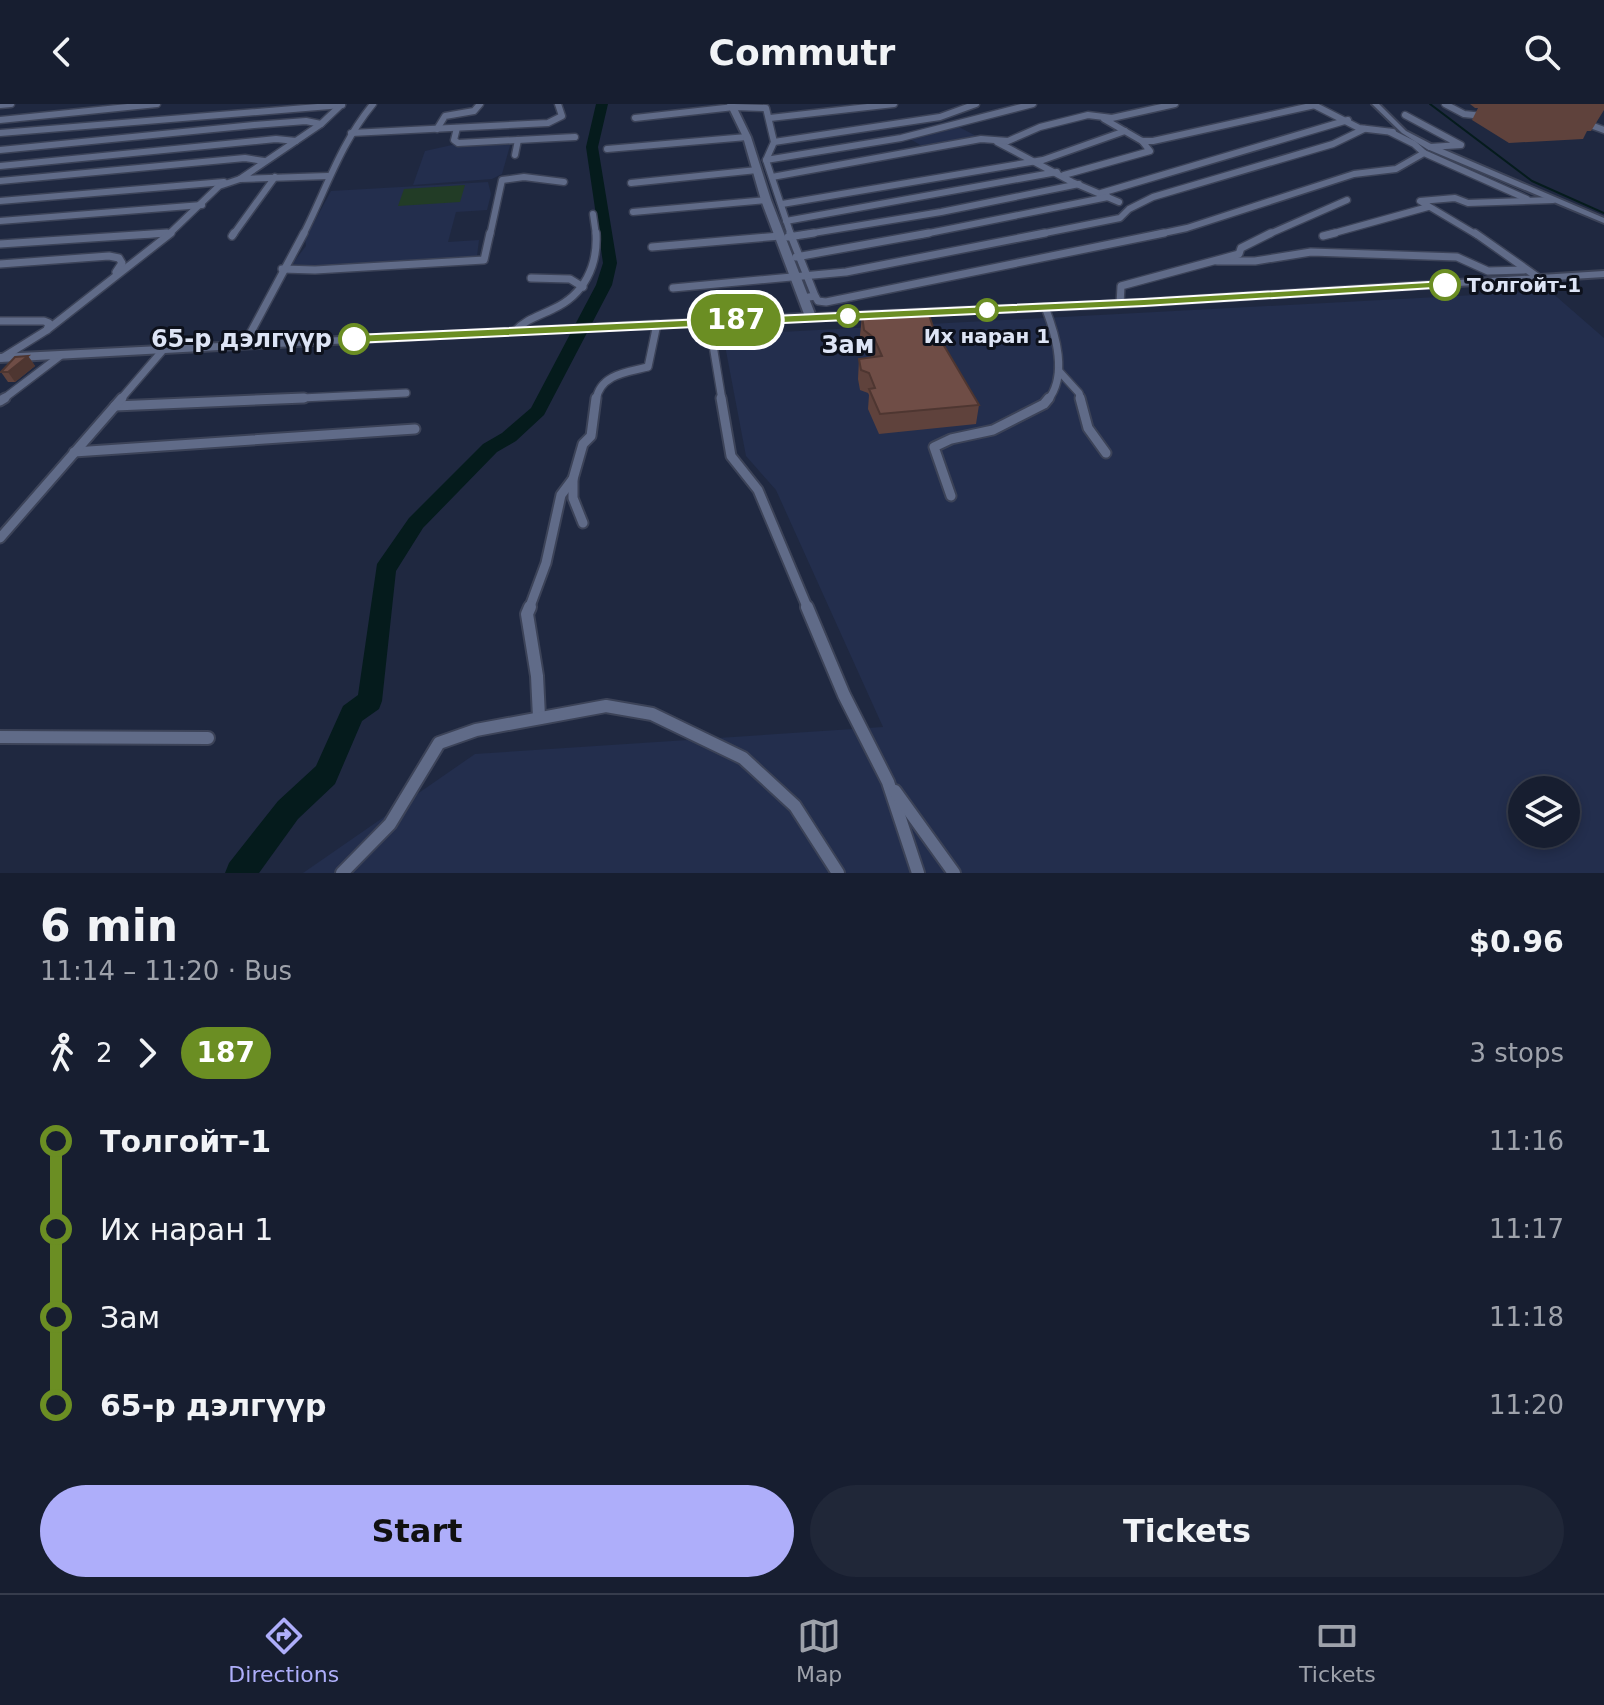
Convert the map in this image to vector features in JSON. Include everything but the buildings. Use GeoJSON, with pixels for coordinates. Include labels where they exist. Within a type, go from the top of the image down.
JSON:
{"type":"FeatureCollection","features":[{"type":"Feature","properties":{"kind":"main road"},"geometry":{"type":"LineString","coordinates":[[733,106],[747,137],[766,200],[802,278],[803,298],[811,317]]}},
{"type":"Feature","properties":{"kind":"main road"},"geometry":{"type":"LineString","coordinates":[[1,358],[605,326],[1120,304],[1604,274]]}},
{"type":"Feature","properties":{"kind":"street"},"geometry":{"type":"LineString","coordinates":[[0,105],[11,104]]}},
{"type":"Feature","properties":{"kind":"street"},"geometry":{"type":"LineString","coordinates":[[0,120],[157,104]]}},
{"type":"Feature","properties":{"kind":"street"},"geometry":{"type":"LineString","coordinates":[[240,179],[321,124],[342,104]]}},
{"type":"Feature","properties":{"kind":"street"},"geometry":{"type":"LineString","coordinates":[[0,133],[342,104]]}},
{"type":"Feature","properties":{"kind":"street"},"geometry":{"type":"LineString","coordinates":[[244,345],[328,187],[328,176],[351,133],[373,104]]}},
{"type":"Feature","properties":{"kind":"street"},"geometry":{"type":"LineString","coordinates":[[437,129],[445,116],[474,111],[480,104]]}},
{"type":"Feature","properties":{"kind":"street"},"geometry":{"type":"LineString","coordinates":[[351,133],[555,122],[562,116],[558,104]]}},
{"type":"Feature","properties":{"kind":"street"},"geometry":{"type":"LineString","coordinates":[[770,118],[894,104]]}},
{"type":"Feature","properties":{"kind":"street"},"geometry":{"type":"LineString","coordinates":[[774,142],[940,117],[976,104]]}},
{"type":"Feature","properties":{"kind":"street"},"geometry":{"type":"LineString","coordinates":[[766,160],[871,145],[961,125],[1033,104]]}},
{"type":"Feature","properties":{"kind":"street"},"geometry":{"type":"LineString","coordinates":[[1103,119],[1175,104]]}},
{"type":"Feature","properties":{"kind":"street"},"geometry":{"type":"LineString","coordinates":[[1375,104],[1427,150],[1604,221]]}},
{"type":"Feature","properties":{"kind":"street"},"geometry":{"type":"LineString","coordinates":[[1445,104],[1464,114],[1492,117]]}},
{"type":"Feature","properties":{"kind":"street"},"geometry":{"type":"LineString","coordinates":[[635,118],[733,106],[758,105],[766,108],[774,142],[766,160],[786,221],[784,237]]}},
{"type":"Feature","properties":{"kind":"street"},"geometry":{"type":"LineString","coordinates":[[1142,141],[1313,105],[1364,129],[1404,132]]}},
{"type":"Feature","properties":{"kind":"street"},"geometry":{"type":"LineString","coordinates":[[786,221],[1060,174],[1150,151],[1142,141],[1125,131],[1088,115],[997,141]]}},
{"type":"Feature","properties":{"kind":"street"},"geometry":{"type":"LineString","coordinates":[[802,278],[818,301],[826,302],[1187,228],[1354,174],[1396,169],[1427,150],[1461,145],[1405,115]]}},
{"type":"Feature","properties":{"kind":"street"},"geometry":{"type":"LineString","coordinates":[[793,257],[893,241],[1105,195],[1212,158],[1348,120]]}},
{"type":"Feature","properties":{"kind":"street"},"geometry":{"type":"LineString","coordinates":[[1575,120],[1604,130]]}},
{"type":"Feature","properties":{"kind":"street"},"geometry":{"type":"LineString","coordinates":[[0,150],[254,125],[306,121],[321,124]]}},
{"type":"Feature","properties":{"kind":"street"},"geometry":{"type":"LineString","coordinates":[[961,125],[984,139]]}},
{"type":"Feature","properties":{"kind":"street"},"geometry":{"type":"LineString","coordinates":[[457,128],[454,140],[458,143],[575,137]]}},
{"type":"Feature","properties":{"kind":"street"},"geometry":{"type":"LineString","coordinates":[[673,288],[802,278],[1120,218],[1129,209],[1153,197],[1333,144],[1364,129]]}},
{"type":"Feature","properties":{"kind":"street"},"geometry":{"type":"LineString","coordinates":[[782,204],[1043,160],[1125,131]]}},
{"type":"Feature","properties":{"kind":"street"},"geometry":{"type":"LineString","coordinates":[[1390,132],[1532,201]]}},
{"type":"Feature","properties":{"kind":"street"},"geometry":{"type":"LineString","coordinates":[[607,149],[747,137]]}},
{"type":"Feature","properties":{"kind":"street"},"geometry":{"type":"LineString","coordinates":[[0,166],[276,139],[296,141]]}},
{"type":"Feature","properties":{"kind":"street"},"geometry":{"type":"LineString","coordinates":[[772,177],[984,139],[997,141],[1031,161],[1119,202]]}},
{"type":"Feature","properties":{"kind":"street"},"geometry":{"type":"LineString","coordinates":[[515,155],[518,140]]}},
{"type":"Feature","properties":{"kind":"street"},"geometry":{"type":"LineString","coordinates":[[0,181],[245,158],[264,161]]}},
{"type":"Feature","properties":{"kind":"street"},"geometry":{"type":"LineString","coordinates":[[631,183],[757,170]]}},
{"type":"Feature","properties":{"kind":"street"},"geometry":{"type":"LineString","coordinates":[[0,201],[240,179],[328,176]]}},
{"type":"Feature","properties":{"kind":"street"},"geometry":{"type":"LineString","coordinates":[[232,236],[275,177]]}},
{"type":"Feature","properties":{"kind":"street"},"geometry":{"type":"LineString","coordinates":[[282,269],[315,270],[484,260],[502,180],[524,177],[564,182]]}},
{"type":"Feature","properties":{"kind":"street"},"geometry":{"type":"LineString","coordinates":[[1,358],[47,330],[182,224],[225,182]]}},
{"type":"Feature","properties":{"kind":"street"},"geometry":{"type":"LineString","coordinates":[[652,247],[784,237],[941,212],[1079,184]]}},
{"type":"Feature","properties":{"kind":"street"},"geometry":{"type":"LineString","coordinates":[[1539,278],[1472,231],[1420,201],[1455,198],[1468,203],[1553,200]]}},
{"type":"Feature","properties":{"kind":"street"},"geometry":{"type":"LineString","coordinates":[[633,212],[766,200]]}},
{"type":"Feature","properties":{"kind":"street"},"geometry":{"type":"LineString","coordinates":[[1120,304],[1121,286],[1239,254],[1241,248],[1297,220],[1347,200]]}},
{"type":"Feature","properties":{"kind":"street"},"geometry":{"type":"LineString","coordinates":[[0,221],[202,205]]}},
{"type":"Feature","properties":{"kind":"street"},"geometry":{"type":"LineString","coordinates":[[1323,236],[1428,207]]}},
{"type":"Feature","properties":{"kind":"street"},"geometry":{"type":"LineString","coordinates":[[521,331],[525,318],[562,305],[583,287],[596,259],[593,214]]}},
{"type":"Feature","properties":{"kind":"street"},"geometry":{"type":"LineString","coordinates":[[0,244],[167,233]]}},
{"type":"Feature","properties":{"kind":"street"},"geometry":{"type":"LineString","coordinates":[[1217,261],[1255,261],[1311,252],[1457,257],[1488,271],[1524,270]]}},
{"type":"Feature","properties":{"kind":"street"},"geometry":{"type":"LineString","coordinates":[[0,264],[109,256],[119,258],[122,263],[113,276]]}},
{"type":"Feature","properties":{"kind":"street"},"geometry":{"type":"LineString","coordinates":[[531,278],[570,279],[583,287]]}},
{"type":"Feature","properties":{"kind":"street"},"geometry":{"type":"LineString","coordinates":[[803,298],[815,296]]}},
{"type":"Feature","properties":{"kind":"street"},"geometry":{"type":"LineString","coordinates":[[951,496],[934,447],[939,442],[993,430],[1044,404],[1060,378],[1052,324],[1045,307]]}},
{"type":"Feature","properties":{"kind":"street"},"geometry":{"type":"LineString","coordinates":[[0,321],[44,321],[49,323],[47,330]]}},
{"type":"Feature","properties":{"kind":"street"},"geometry":{"type":"LineString","coordinates":[[709,321],[731,456],[758,490],[844,695],[888,782],[918,873]]}},
{"type":"Feature","properties":{"kind":"street"},"geometry":{"type":"LineString","coordinates":[[583,523],[573,498],[573,479],[583,444],[591,436],[597,393],[611,376],[648,367],[657,324]]}},
{"type":"Feature","properties":{"kind":"street"},"geometry":{"type":"LineString","coordinates":[[0,538],[163,350]]}},
{"type":"Feature","properties":{"kind":"street"},"geometry":{"type":"LineString","coordinates":[[0,401],[60,356]]}},
{"type":"Feature","properties":{"kind":"street"},"geometry":{"type":"LineString","coordinates":[[1059,371],[1079,393],[1088,428],[1106,453]]}},
{"type":"Feature","properties":{"kind":"street"},"geometry":{"type":"LineString","coordinates":[[115,406],[406,393]]}},
{"type":"Feature","properties":{"kind":"street"},"geometry":{"type":"LineString","coordinates":[[74,452],[415,429]]}},
{"type":"Feature","properties":{"kind":"street"},"geometry":{"type":"LineString","coordinates":[[539,717],[537,676],[527,614],[546,563],[561,495],[573,479]]}},
{"type":"Feature","properties":{"kind":"street"},"geometry":{"type":"LineString","coordinates":[[342,873],[390,824],[439,743],[476,730],[606,706],[652,714],[743,758],[795,806],[838,873]]}},
{"type":"Feature","properties":{"kind":"street"},"geometry":{"type":"LineString","coordinates":[[0,737],[208,738]]}},
{"type":"Feature","properties":{"kind":"street"},"geometry":{"type":"LineString","coordinates":[[888,782],[954,873]]}},
{"type":"Feature","properties":{"kind":"shaded area"},"geometry":{"type":"Polygon","coordinates":[[[959,127],[980,138],[927,149],[910,139],[959,127]]]}},
{"type":"Feature","properties":{"kind":"shaded area"},"geometry":{"type":"Polygon","coordinates":[[[511,142],[502,174],[492,179],[413,185],[425,151],[452,145],[511,142]]]}},
{"type":"Feature","properties":{"kind":"shaded area"},"geometry":{"type":"Polygon","coordinates":[[[488,182],[491,194],[487,210],[456,212],[448,242],[479,240],[477,256],[327,267],[292,264],[306,246],[305,239],[331,191],[488,182]]]}},
{"type":"Feature","properties":{"kind":"shaded area"},"geometry":{"type":"Polygon","coordinates":[[[1550,291],[1604,338],[1604,873],[303,873],[475,754],[883,727],[776,490],[746,456],[723,335],[1550,291]]]}},
{"type":"Feature","properties":{"kind":"green space"},"geometry":{"type":"Polygon","coordinates":[[[465,185],[460,202],[398,206],[404,189],[465,185]]]}},
{"type":"Feature","properties":{"kind":"waterway"},"geometry":{"type":"LineString","coordinates":[[239,873],[288,810],[326,775],[352,714],[370,701],[385,570],[416,523],[490,448],[509,437],[538,411],[604,285],[610,263],[592,147],[602,104]]}},
{"type":"Feature","properties":{"kind":"waterway"},"geometry":{"type":"LineString","coordinates":[[1430,104],[1532,181],[1604,213]]}},
{"type":"Feature","properties":{"kind":"bus line","name":"187"},"geometry":{"type":"LineString","coordinates":[[354,339],[1445,285]]}},
{"type":"Feature","properties":{"kind":"place","name":"Толгойт-1"},"geometry":{"type":"Point","coordinates":[1445,285]}},
{"type":"Feature","properties":{"kind":"place","name":"Их наран 1"},"geometry":{"type":"Point","coordinates":[987,310]}},
{"type":"Feature","properties":{"kind":"place","name":"Зам"},"geometry":{"type":"Point","coordinates":[848,316]}},
{"type":"Feature","properties":{"kind":"place","name":"65-р дэлгүүр"},"geometry":{"type":"Point","coordinates":[354,339]}}]}
